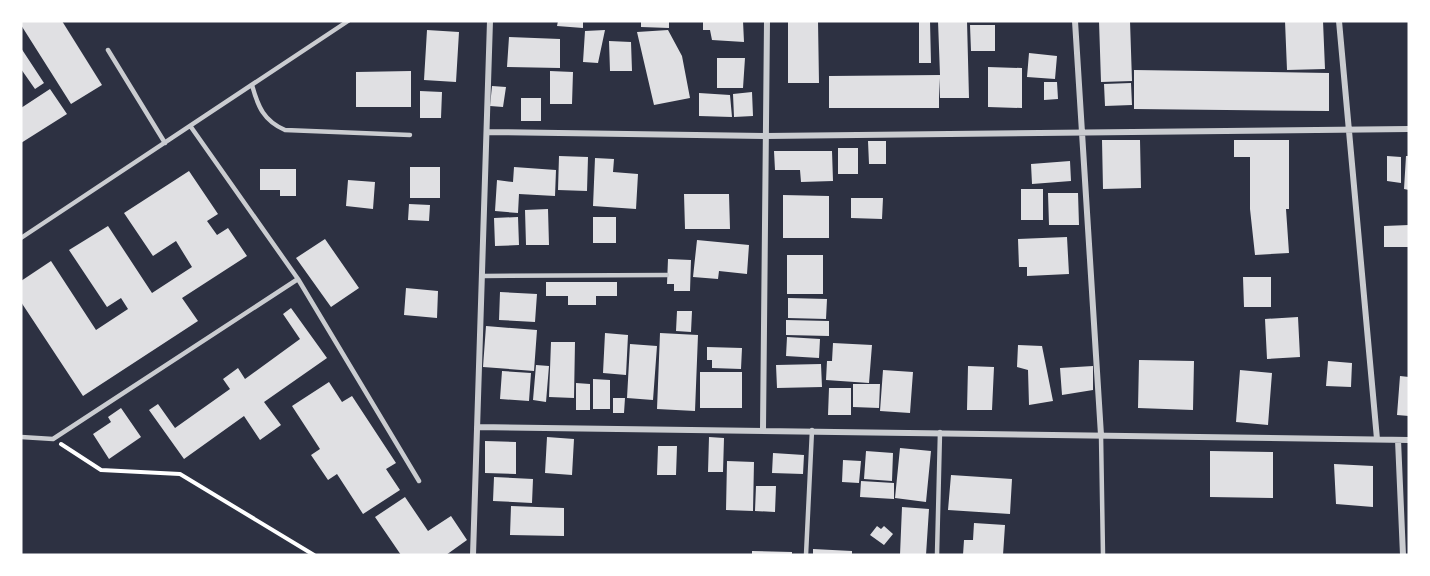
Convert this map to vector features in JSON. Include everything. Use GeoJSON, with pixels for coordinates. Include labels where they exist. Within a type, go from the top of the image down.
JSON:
{"type":"FeatureCollection","features":[{"type":"Feature","properties":{"kind":"street"},"geometry":{"type":"LineString","coordinates":[[472,555],[490,21]]}},
{"type":"Feature","properties":{"kind":"street"},"geometry":{"type":"LineString","coordinates":[[763,429],[767,21]]}},
{"type":"Feature","properties":{"kind":"street"},"geometry":{"type":"LineString","coordinates":[[1075,21],[1101,435]]}},
{"type":"Feature","properties":{"kind":"street"},"geometry":{"type":"LineString","coordinates":[[1339,21],[1377,439]]}},
{"type":"Feature","properties":{"kind":"street"},"geometry":{"type":"LineString","coordinates":[[488,132],[766,136],[1409,129]]}},
{"type":"Feature","properties":{"kind":"street"},"geometry":{"type":"LineString","coordinates":[[477,428],[763,429],[1409,440]]}},
{"type":"Feature","properties":{"kind":"street"},"geometry":{"type":"LineString","coordinates":[[1398,440],[1403,555]]}},
{"type":"Feature","properties":{"kind":"lane"},"geometry":{"type":"LineString","coordinates":[[21,238],[348,21]]}},
{"type":"Feature","properties":{"kind":"lane"},"geometry":{"type":"LineString","coordinates":[[108,50],[165,143]]}},
{"type":"Feature","properties":{"kind":"lane"},"geometry":{"type":"LineString","coordinates":[[252,85],[263,114],[270,124],[285,130],[410,135]]}},
{"type":"Feature","properties":{"kind":"lane"},"geometry":{"type":"LineString","coordinates":[[191,127],[298,279],[419,481]]}},
{"type":"Feature","properties":{"kind":"lane"},"geometry":{"type":"LineString","coordinates":[[483,276],[667,275]]}},
{"type":"Feature","properties":{"kind":"lane"},"geometry":{"type":"LineString","coordinates":[[21,437],[53,439],[298,279]]}},
{"type":"Feature","properties":{"kind":"lane"},"geometry":{"type":"LineString","coordinates":[[806,555],[812,430]]}},
{"type":"Feature","properties":{"kind":"lane"},"geometry":{"type":"LineString","coordinates":[[937,555],[940,432]]}},
{"type":"Feature","properties":{"kind":"lane"},"geometry":{"type":"LineString","coordinates":[[1101,435],[1103,555]]}},
{"type":"Feature","properties":{"kind":"path"},"geometry":{"type":"LineString","coordinates":[[53,439],[101,470],[180,474],[314,555]]}},
{"type":"Feature","properties":{"kind":"building"},"geometry":{"type":"Polygon","coordinates":[[[21,21],[62,21],[102,85],[71,104],[21,25],[21,21]]]}},
{"type":"Feature","properties":{"kind":"building"},"geometry":{"type":"Polygon","coordinates":[[[558,21],[583,21],[583,28],[557,26],[558,21]]]}},
{"type":"Feature","properties":{"kind":"building"},"geometry":{"type":"Polygon","coordinates":[[[641,21],[669,21],[669,28],[641,27],[641,21]]]}},
{"type":"Feature","properties":{"kind":"building"},"geometry":{"type":"Polygon","coordinates":[[[703,21],[743,21],[744,42],[712,40],[710,30],[703,30],[703,21]]]}},
{"type":"Feature","properties":{"kind":"building"},"geometry":{"type":"Polygon","coordinates":[[[788,21],[818,21],[819,83],[788,83],[788,21]]]}},
{"type":"Feature","properties":{"kind":"building"},"geometry":{"type":"Polygon","coordinates":[[[919,21],[930,21],[931,63],[919,63],[919,21]]]}},
{"type":"Feature","properties":{"kind":"building"},"geometry":{"type":"Polygon","coordinates":[[[938,21],[967,21],[969,98],[940,98],[939,78],[939,108],[829,108],[829,76],[940,75],[938,21]]]}},
{"type":"Feature","properties":{"kind":"building"},"geometry":{"type":"Polygon","coordinates":[[[1099,21],[1130,21],[1132,81],[1101,82],[1099,21]]]}},
{"type":"Feature","properties":{"kind":"building"},"geometry":{"type":"Polygon","coordinates":[[[1285,21],[1323,21],[1325,69],[1287,70],[1285,21]]]}},
{"type":"Feature","properties":{"kind":"building"},"geometry":{"type":"Polygon","coordinates":[[[970,25],[995,25],[995,51],[971,51],[970,25]]]}},
{"type":"Feature","properties":{"kind":"building"},"geometry":{"type":"Polygon","coordinates":[[[427,30],[459,32],[456,82],[424,80],[427,30]]]}},
{"type":"Feature","properties":{"kind":"building"},"geometry":{"type":"Polygon","coordinates":[[[605,30],[598,63],[583,62],[585,31],[605,30]]]}},
{"type":"Feature","properties":{"kind":"building"},"geometry":{"type":"Polygon","coordinates":[[[668,30],[682,56],[690,98],[654,105],[637,32],[668,30]]]}},
{"type":"Feature","properties":{"kind":"building"},"geometry":{"type":"Polygon","coordinates":[[[509,37],[560,39],[560,68],[507,67],[509,37]]]}},
{"type":"Feature","properties":{"kind":"building"},"geometry":{"type":"Polygon","coordinates":[[[609,41],[631,42],[632,71],[610,71],[609,41]]]}},
{"type":"Feature","properties":{"kind":"building"},"geometry":{"type":"Polygon","coordinates":[[[21,48],[44,83],[35,89],[21,69],[21,48]]]}},
{"type":"Feature","properties":{"kind":"building"},"geometry":{"type":"Polygon","coordinates":[[[1029,53],[1057,56],[1055,79],[1027,77],[1029,53]]]}},
{"type":"Feature","properties":{"kind":"building"},"geometry":{"type":"Polygon","coordinates":[[[717,58],[745,58],[743,88],[717,88],[717,58]]]}},
{"type":"Feature","properties":{"kind":"building"},"geometry":{"type":"Polygon","coordinates":[[[988,67],[1022,68],[1022,108],[988,107],[988,67]]]}},
{"type":"Feature","properties":{"kind":"building"},"geometry":{"type":"Polygon","coordinates":[[[1134,70],[1329,73],[1329,111],[1134,109],[1134,70]]]}},
{"type":"Feature","properties":{"kind":"building"},"geometry":{"type":"Polygon","coordinates":[[[411,71],[411,107],[356,107],[356,72],[411,71]]]}},
{"type":"Feature","properties":{"kind":"building"},"geometry":{"type":"Polygon","coordinates":[[[550,71],[573,72],[572,104],[550,104],[550,71]]]}},
{"type":"Feature","properties":{"kind":"building"},"geometry":{"type":"Polygon","coordinates":[[[1044,82],[1057,82],[1058,99],[1044,100],[1044,82]]]}},
{"type":"Feature","properties":{"kind":"building"},"geometry":{"type":"Polygon","coordinates":[[[1131,83],[1132,105],[1105,106],[1104,84],[1131,83]]]}},
{"type":"Feature","properties":{"kind":"building"},"geometry":{"type":"Polygon","coordinates":[[[492,86],[506,87],[503,107],[490,106],[492,86]]]}},
{"type":"Feature","properties":{"kind":"building"},"geometry":{"type":"Polygon","coordinates":[[[50,89],[67,114],[21,143],[21,108],[50,89]]]}},
{"type":"Feature","properties":{"kind":"building"},"geometry":{"type":"Polygon","coordinates":[[[420,91],[442,92],[441,118],[420,118],[420,91]]]}},
{"type":"Feature","properties":{"kind":"building"},"geometry":{"type":"Polygon","coordinates":[[[752,92],[753,116],[734,117],[733,94],[752,92]]]}},
{"type":"Feature","properties":{"kind":"building"},"geometry":{"type":"Polygon","coordinates":[[[699,93],[730,95],[732,117],[699,116],[699,93]]]}},
{"type":"Feature","properties":{"kind":"building"},"geometry":{"type":"Polygon","coordinates":[[[521,98],[541,98],[541,121],[521,121],[521,98]]]}},
{"type":"Feature","properties":{"kind":"building"},"geometry":{"type":"Polygon","coordinates":[[[1102,140],[1140,140],[1141,188],[1103,189],[1102,140]]]}},
{"type":"Feature","properties":{"kind":"building"},"geometry":{"type":"Polygon","coordinates":[[[1234,140],[1289,140],[1289,209],[1286,209],[1289,253],[1255,255],[1250,209],[1250,157],[1234,157],[1234,140]]]}},
{"type":"Feature","properties":{"kind":"building"},"geometry":{"type":"Polygon","coordinates":[[[868,141],[886,141],[886,164],[869,164],[868,141]]]}},
{"type":"Feature","properties":{"kind":"building"},"geometry":{"type":"Polygon","coordinates":[[[838,148],[858,148],[858,174],[838,174],[838,148]]]}},
{"type":"Feature","properties":{"kind":"building"},"geometry":{"type":"Polygon","coordinates":[[[774,151],[832,151],[833,181],[801,182],[800,170],[775,170],[774,151]]]}},
{"type":"Feature","properties":{"kind":"building"},"geometry":{"type":"Polygon","coordinates":[[[559,156],[588,157],[587,191],[558,190],[559,156]]]}},
{"type":"Feature","properties":{"kind":"building"},"geometry":{"type":"Polygon","coordinates":[[[1387,156],[1401,157],[1401,183],[1387,181],[1387,156]]]}},
{"type":"Feature","properties":{"kind":"building"},"geometry":{"type":"Polygon","coordinates":[[[1406,156],[1409,156],[1409,190],[1404,189],[1406,156]]]}},
{"type":"Feature","properties":{"kind":"building"},"geometry":{"type":"Polygon","coordinates":[[[595,158],[614,159],[613,172],[638,174],[636,209],[593,206],[595,158]]]}},
{"type":"Feature","properties":{"kind":"building"},"geometry":{"type":"Polygon","coordinates":[[[1070,161],[1071,181],[1032,184],[1031,164],[1070,161]]]}},
{"type":"Feature","properties":{"kind":"building"},"geometry":{"type":"Polygon","coordinates":[[[410,167],[440,167],[440,198],[410,198],[410,167]]]}},
{"type":"Feature","properties":{"kind":"building"},"geometry":{"type":"Polygon","coordinates":[[[514,167],[556,170],[555,196],[519,194],[518,213],[495,211],[497,180],[513,182],[514,167]]]}},
{"type":"Feature","properties":{"kind":"building"},"geometry":{"type":"Polygon","coordinates":[[[260,169],[296,169],[296,196],[280,196],[280,190],[260,190],[260,169]]]}},
{"type":"Feature","properties":{"kind":"building"},"geometry":{"type":"Polygon","coordinates":[[[189,171],[218,214],[207,221],[217,235],[228,228],[247,256],[182,298],[198,321],[83,396],[21,302],[21,281],[51,261],[96,330],[128,309],[121,298],[107,307],[69,250],[108,226],[152,293],[192,267],[176,241],[153,256],[124,213],[189,171]]]}},
{"type":"Feature","properties":{"kind":"building"},"geometry":{"type":"Polygon","coordinates":[[[348,180],[375,182],[373,209],[346,206],[348,180]]]}},
{"type":"Feature","properties":{"kind":"building"},"geometry":{"type":"Polygon","coordinates":[[[1021,189],[1043,189],[1043,220],[1021,220],[1021,189]]]}},
{"type":"Feature","properties":{"kind":"building"},"geometry":{"type":"Polygon","coordinates":[[[1048,193],[1078,193],[1079,225],[1049,225],[1048,193]]]}},
{"type":"Feature","properties":{"kind":"building"},"geometry":{"type":"Polygon","coordinates":[[[684,194],[729,194],[730,229],[685,229],[684,194]]]}},
{"type":"Feature","properties":{"kind":"building"},"geometry":{"type":"Polygon","coordinates":[[[783,195],[829,196],[829,238],[783,238],[783,195]]]}},
{"type":"Feature","properties":{"kind":"building"},"geometry":{"type":"Polygon","coordinates":[[[851,198],[883,198],[882,219],[851,218],[851,198]]]}},
{"type":"Feature","properties":{"kind":"building"},"geometry":{"type":"Polygon","coordinates":[[[409,204],[430,205],[429,221],[408,220],[409,204]]]}},
{"type":"Feature","properties":{"kind":"building"},"geometry":{"type":"Polygon","coordinates":[[[548,209],[549,245],[526,245],[525,210],[548,209]]]}},
{"type":"Feature","properties":{"kind":"building"},"geometry":{"type":"Polygon","coordinates":[[[518,217],[519,245],[495,246],[494,218],[518,217]]]}},
{"type":"Feature","properties":{"kind":"building"},"geometry":{"type":"Polygon","coordinates":[[[593,217],[616,217],[616,243],[593,243],[593,217]]]}},
{"type":"Feature","properties":{"kind":"building"},"geometry":{"type":"Polygon","coordinates":[[[1409,225],[1409,247],[1384,247],[1384,226],[1409,225]]]}},
{"type":"Feature","properties":{"kind":"building"},"geometry":{"type":"Polygon","coordinates":[[[1067,237],[1069,274],[1027,276],[1027,267],[1019,267],[1018,239],[1067,237]]]}},
{"type":"Feature","properties":{"kind":"building"},"geometry":{"type":"Polygon","coordinates":[[[325,239],[359,288],[331,307],[296,258],[325,239]]]}},
{"type":"Feature","properties":{"kind":"building"},"geometry":{"type":"Polygon","coordinates":[[[697,240],[749,245],[747,274],[719,271],[718,279],[693,277],[697,240]]]}},
{"type":"Feature","properties":{"kind":"building"},"geometry":{"type":"Polygon","coordinates":[[[787,255],[823,255],[823,294],[787,294],[787,255]]]}},
{"type":"Feature","properties":{"kind":"building"},"geometry":{"type":"Polygon","coordinates":[[[668,259],[691,260],[690,291],[674,291],[674,284],[667,284],[668,259]]]}},
{"type":"Feature","properties":{"kind":"building"},"geometry":{"type":"Polygon","coordinates":[[[1243,277],[1271,277],[1271,307],[1244,307],[1243,277]]]}},
{"type":"Feature","properties":{"kind":"building"},"geometry":{"type":"Polygon","coordinates":[[[546,282],[617,282],[617,296],[596,296],[596,305],[568,305],[568,296],[546,296],[546,282]]]}},
{"type":"Feature","properties":{"kind":"building"},"geometry":{"type":"Polygon","coordinates":[[[406,288],[438,291],[437,318],[404,315],[406,288]]]}},
{"type":"Feature","properties":{"kind":"building"},"geometry":{"type":"Polygon","coordinates":[[[500,292],[537,294],[535,322],[499,320],[500,292]]]}},
{"type":"Feature","properties":{"kind":"building"},"geometry":{"type":"Polygon","coordinates":[[[788,298],[827,299],[826,319],[788,318],[788,298]]]}},
{"type":"Feature","properties":{"kind":"building"},"geometry":{"type":"Polygon","coordinates":[[[291,308],[327,358],[264,402],[281,425],[260,440],[244,416],[184,459],[149,410],[158,404],[175,428],[230,389],[223,379],[238,368],[245,379],[300,339],[283,314],[291,308]]]}},
{"type":"Feature","properties":{"kind":"building"},"geometry":{"type":"Polygon","coordinates":[[[677,311],[692,311],[691,332],[676,331],[677,311]]]}},
{"type":"Feature","properties":{"kind":"building"},"geometry":{"type":"Polygon","coordinates":[[[1298,317],[1300,357],[1267,359],[1265,319],[1298,317]]]}},
{"type":"Feature","properties":{"kind":"building"},"geometry":{"type":"Polygon","coordinates":[[[786,320],[829,321],[829,336],[786,335],[786,320]]]}},
{"type":"Feature","properties":{"kind":"building"},"geometry":{"type":"Polygon","coordinates":[[[486,326],[537,330],[534,371],[483,367],[486,326]]]}},
{"type":"Feature","properties":{"kind":"building"},"geometry":{"type":"Polygon","coordinates":[[[605,333],[628,335],[626,375],[603,373],[605,333]]]}},
{"type":"Feature","properties":{"kind":"building"},"geometry":{"type":"Polygon","coordinates":[[[660,333],[698,335],[695,411],[657,409],[660,333]]]}},
{"type":"Feature","properties":{"kind":"building"},"geometry":{"type":"Polygon","coordinates":[[[787,337],[820,339],[819,358],[786,356],[787,337]]]}},
{"type":"Feature","properties":{"kind":"building"},"geometry":{"type":"Polygon","coordinates":[[[551,342],[575,342],[574,398],[549,397],[551,342]]]}},
{"type":"Feature","properties":{"kind":"building"},"geometry":{"type":"Polygon","coordinates":[[[833,343],[872,345],[869,383],[826,380],[827,361],[832,361],[833,343]]]}},
{"type":"Feature","properties":{"kind":"building"},"geometry":{"type":"Polygon","coordinates":[[[630,344],[657,346],[653,400],[627,398],[630,344]]]}},
{"type":"Feature","properties":{"kind":"building"},"geometry":{"type":"Polygon","coordinates":[[[1018,345],[1042,346],[1053,401],[1029,405],[1028,370],[1017,367],[1018,345]]]}},
{"type":"Feature","properties":{"kind":"building"},"geometry":{"type":"Polygon","coordinates":[[[707,347],[742,348],[741,369],[712,368],[712,360],[707,360],[707,347]]]}},
{"type":"Feature","properties":{"kind":"building"},"geometry":{"type":"Polygon","coordinates":[[[1139,360],[1194,361],[1193,410],[1138,408],[1139,360]]]}},
{"type":"Feature","properties":{"kind":"building"},"geometry":{"type":"Polygon","coordinates":[[[1328,361],[1352,363],[1351,387],[1326,386],[1328,361]]]}},
{"type":"Feature","properties":{"kind":"building"},"geometry":{"type":"Polygon","coordinates":[[[821,364],[822,387],[777,388],[776,365],[821,364]]]}},
{"type":"Feature","properties":{"kind":"building"},"geometry":{"type":"Polygon","coordinates":[[[536,365],[549,366],[546,402],[533,400],[536,365]]]}},
{"type":"Feature","properties":{"kind":"building"},"geometry":{"type":"Polygon","coordinates":[[[968,366],[994,367],[992,410],[967,410],[968,366]]]}},
{"type":"Feature","properties":{"kind":"building"},"geometry":{"type":"Polygon","coordinates":[[[1093,366],[1093,390],[1062,395],[1060,368],[1093,366]]]}},
{"type":"Feature","properties":{"kind":"building"},"geometry":{"type":"Polygon","coordinates":[[[883,370],[913,372],[910,413],[880,411],[883,370]]]}},
{"type":"Feature","properties":{"kind":"building"},"geometry":{"type":"Polygon","coordinates":[[[1240,370],[1272,373],[1268,425],[1236,422],[1240,370]]]}},
{"type":"Feature","properties":{"kind":"building"},"geometry":{"type":"Polygon","coordinates":[[[502,371],[531,373],[529,401],[500,399],[502,371]]]}},
{"type":"Feature","properties":{"kind":"building"},"geometry":{"type":"Polygon","coordinates":[[[700,372],[742,372],[742,408],[700,408],[700,372]]]}},
{"type":"Feature","properties":{"kind":"building"},"geometry":{"type":"Polygon","coordinates":[[[1400,376],[1409,377],[1409,416],[1397,415],[1400,376]]]}},
{"type":"Feature","properties":{"kind":"building"},"geometry":{"type":"Polygon","coordinates":[[[593,379],[610,380],[610,409],[593,409],[593,379]]]}},
{"type":"Feature","properties":{"kind":"building"},"geometry":{"type":"Polygon","coordinates":[[[329,382],[342,402],[352,396],[396,463],[386,469],[400,490],[363,514],[337,474],[328,480],[311,455],[320,449],[292,406],[329,382]]]}},
{"type":"Feature","properties":{"kind":"building"},"geometry":{"type":"Polygon","coordinates":[[[576,383],[590,384],[590,410],[576,410],[576,383]]]}},
{"type":"Feature","properties":{"kind":"building"},"geometry":{"type":"Polygon","coordinates":[[[853,384],[880,384],[879,408],[853,407],[853,384]]]}},
{"type":"Feature","properties":{"kind":"building"},"geometry":{"type":"Polygon","coordinates":[[[829,388],[851,388],[851,415],[828,415],[829,388]]]}},
{"type":"Feature","properties":{"kind":"building"},"geometry":{"type":"Polygon","coordinates":[[[613,398],[625,398],[624,413],[613,413],[613,398]]]}},
{"type":"Feature","properties":{"kind":"building"},"geometry":{"type":"Polygon","coordinates":[[[121,408],[141,437],[109,459],[93,434],[111,422],[108,417],[121,408]]]}},
{"type":"Feature","properties":{"kind":"building"},"geometry":{"type":"Polygon","coordinates":[[[547,437],[574,439],[572,475],[545,473],[547,437]]]}},
{"type":"Feature","properties":{"kind":"building"},"geometry":{"type":"Polygon","coordinates":[[[709,437],[724,438],[723,472],[708,472],[709,437]]]}},
{"type":"Feature","properties":{"kind":"building"},"geometry":{"type":"Polygon","coordinates":[[[485,441],[516,442],[516,474],[485,473],[485,441]]]}},
{"type":"Feature","properties":{"kind":"building"},"geometry":{"type":"Polygon","coordinates":[[[658,446],[677,446],[676,475],[657,475],[658,446]]]}},
{"type":"Feature","properties":{"kind":"building"},"geometry":{"type":"Polygon","coordinates":[[[900,448],[931,451],[926,502],[895,498],[900,448]]]}},
{"type":"Feature","properties":{"kind":"building"},"geometry":{"type":"Polygon","coordinates":[[[866,451],[893,453],[892,481],[864,479],[866,451]]]}},
{"type":"Feature","properties":{"kind":"building"},"geometry":{"type":"Polygon","coordinates":[[[1210,451],[1273,452],[1273,498],[1210,497],[1210,451]]]}},
{"type":"Feature","properties":{"kind":"building"},"geometry":{"type":"Polygon","coordinates":[[[773,453],[804,455],[803,474],[772,473],[773,453]]]}},
{"type":"Feature","properties":{"kind":"building"},"geometry":{"type":"Polygon","coordinates":[[[843,460],[861,461],[859,483],[842,482],[843,460]]]}},
{"type":"Feature","properties":{"kind":"building"},"geometry":{"type":"Polygon","coordinates":[[[727,461],[754,462],[753,511],[726,510],[727,461]]]}},
{"type":"Feature","properties":{"kind":"building"},"geometry":{"type":"Polygon","coordinates":[[[1334,464],[1373,466],[1373,507],[1336,504],[1334,464]]]}},
{"type":"Feature","properties":{"kind":"building"},"geometry":{"type":"Polygon","coordinates":[[[951,475],[1012,479],[1010,514],[948,510],[951,475]]]}},
{"type":"Feature","properties":{"kind":"building"},"geometry":{"type":"Polygon","coordinates":[[[494,477],[533,479],[532,503],[493,501],[494,477]]]}},
{"type":"Feature","properties":{"kind":"building"},"geometry":{"type":"Polygon","coordinates":[[[861,481],[894,483],[894,499],[860,497],[861,481]]]}},
{"type":"Feature","properties":{"kind":"building"},"geometry":{"type":"Polygon","coordinates":[[[756,486],[776,486],[775,512],[755,511],[756,486]]]}},
{"type":"Feature","properties":{"kind":"building"},"geometry":{"type":"Polygon","coordinates":[[[405,497],[428,531],[451,516],[467,540],[446,555],[401,555],[375,517],[405,497]]]}},
{"type":"Feature","properties":{"kind":"building"},"geometry":{"type":"Polygon","coordinates":[[[511,506],[564,508],[564,536],[510,535],[511,506]]]}},
{"type":"Feature","properties":{"kind":"building"},"geometry":{"type":"Polygon","coordinates":[[[902,507],[929,509],[926,555],[900,555],[902,507]]]}},
{"type":"Feature","properties":{"kind":"building"},"geometry":{"type":"Polygon","coordinates":[[[974,523],[1005,525],[1003,555],[963,555],[964,540],[973,540],[974,523]]]}},
{"type":"Feature","properties":{"kind":"building"},"geometry":{"type":"Polygon","coordinates":[[[877,526],[881,529],[884,526],[893,534],[884,545],[870,535],[877,526]]]}},
{"type":"Feature","properties":{"kind":"building"},"geometry":{"type":"Polygon","coordinates":[[[813,549],[852,551],[852,555],[813,555],[813,549]]]}},
{"type":"Feature","properties":{"kind":"building"},"geometry":{"type":"Polygon","coordinates":[[[752,551],[792,552],[792,555],[752,555],[752,551]]]}}]}
